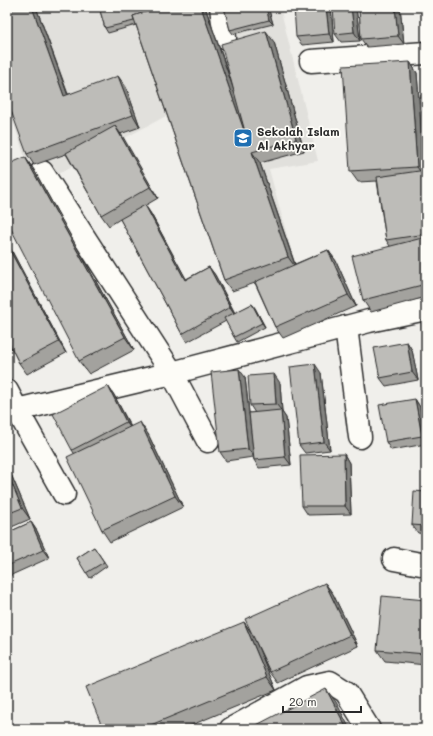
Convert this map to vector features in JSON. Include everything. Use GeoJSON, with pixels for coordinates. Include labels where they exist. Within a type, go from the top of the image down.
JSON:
{"type":"FeatureCollection","features":[{"type":"Feature","properties":{"kind":"street"},"geometry":{"type":"LineString","coordinates":[[221,7],[225,38]]}},
{"type":"Feature","properties":{"kind":"street"},"geometry":{"type":"LineString","coordinates":[[311,61],[426,53]]}},
{"type":"Feature","properties":{"kind":"street"},"geometry":{"type":"LineString","coordinates":[[42,172],[172,373],[208,442]]}},
{"type":"Feature","properties":{"kind":"street"},"geometry":{"type":"LineString","coordinates":[[64,494],[12,400],[172,373],[369,321],[426,309]]}},
{"type":"Feature","properties":{"kind":"street"},"geometry":{"type":"LineString","coordinates":[[346,327],[360,437]]}},
{"type":"Feature","properties":{"kind":"street"},"geometry":{"type":"LineString","coordinates":[[394,559],[426,565]]}},
{"type":"Feature","properties":{"kind":"street"},"geometry":{"type":"LineString","coordinates":[[231,729],[307,687],[330,682],[346,692],[369,729]]}},
{"type":"Feature","properties":{"kind":"shaded area","name":"Sekolah Islam Al Akhyar"},"geometry":{"type":"Polygon","coordinates":[[[7,7],[280,7],[318,161],[269,169],[296,268],[228,291],[166,116],[52,177],[26,161],[7,103],[7,7]]]}},
{"type":"Feature","properties":{"kind":"building"},"geometry":{"type":"Polygon","coordinates":[[[7,7],[32,7],[64,96],[118,76],[133,115],[27,154],[7,100],[7,7]]]}},
{"type":"Feature","properties":{"kind":"building"},"geometry":{"type":"Polygon","coordinates":[[[99,7],[160,7],[133,16],[134,21],[105,28],[99,7]]]}},
{"type":"Feature","properties":{"kind":"building"},"geometry":{"type":"Polygon","coordinates":[[[160,7],[201,7],[247,139],[221,44],[266,31],[296,139],[252,152],[288,257],[224,280],[133,16],[160,7]]]}},
{"type":"Feature","properties":{"kind":"building"},"geometry":{"type":"Polygon","coordinates":[[[224,7],[266,7],[269,20],[230,30],[224,7]]]}},
{"type":"Feature","properties":{"kind":"building"},"geometry":{"type":"Polygon","coordinates":[[[294,7],[326,7],[329,34],[296,37],[294,7]]]}},
{"type":"Feature","properties":{"kind":"building"},"geometry":{"type":"Polygon","coordinates":[[[333,7],[351,7],[354,32],[335,34],[333,7]]]}},
{"type":"Feature","properties":{"kind":"building"},"geometry":{"type":"Polygon","coordinates":[[[359,7],[395,7],[398,36],[361,39],[359,7]]]}},
{"type":"Feature","properties":{"kind":"building"},"geometry":{"type":"Polygon","coordinates":[[[410,62],[417,167],[350,171],[343,66],[410,62]]]}},
{"type":"Feature","properties":{"kind":"building"},"geometry":{"type":"Polygon","coordinates":[[[426,95],[426,112],[423,112],[420,96],[426,95]]]}},
{"type":"Feature","properties":{"kind":"building"},"geometry":{"type":"Polygon","coordinates":[[[423,113],[426,113],[426,132],[423,113]]]}},
{"type":"Feature","properties":{"kind":"building"},"geometry":{"type":"Polygon","coordinates":[[[115,126],[150,187],[101,215],[66,153],[115,126]]]}},
{"type":"Feature","properties":{"kind":"building"},"geometry":{"type":"Polygon","coordinates":[[[25,157],[125,337],[79,361],[7,221],[7,165],[25,157]]]}},
{"type":"Feature","properties":{"kind":"building"},"geometry":{"type":"Polygon","coordinates":[[[426,170],[426,234],[386,240],[377,177],[426,170]]]}},
{"type":"Feature","properties":{"kind":"building"},"geometry":{"type":"Polygon","coordinates":[[[145,205],[185,280],[209,267],[230,307],[182,334],[120,219],[145,205]]]}},
{"type":"Feature","properties":{"kind":"building"},"geometry":{"type":"Polygon","coordinates":[[[426,237],[426,284],[363,300],[352,256],[426,237]]]}},
{"type":"Feature","properties":{"kind":"building"},"geometry":{"type":"Polygon","coordinates":[[[7,245],[59,342],[19,363],[7,339],[7,245]]]}},
{"type":"Feature","properties":{"kind":"building"},"geometry":{"type":"Polygon","coordinates":[[[328,250],[348,295],[275,327],[255,282],[328,250]]]}},
{"type":"Feature","properties":{"kind":"building"},"geometry":{"type":"Polygon","coordinates":[[[252,304],[262,323],[234,337],[224,318],[252,304]]]}},
{"type":"Feature","properties":{"kind":"building"},"geometry":{"type":"Polygon","coordinates":[[[426,320],[426,361],[421,321],[426,320]]]}},
{"type":"Feature","properties":{"kind":"building"},"geometry":{"type":"Polygon","coordinates":[[[407,342],[412,372],[380,378],[374,348],[407,342]]]}},
{"type":"Feature","properties":{"kind":"building"},"geometry":{"type":"Polygon","coordinates":[[[315,364],[324,442],[299,445],[290,367],[315,364]]]}},
{"type":"Feature","properties":{"kind":"building"},"geometry":{"type":"Polygon","coordinates":[[[239,369],[248,449],[220,452],[211,372],[239,369]]]}},
{"type":"Feature","properties":{"kind":"building"},"geometry":{"type":"Polygon","coordinates":[[[274,374],[276,404],[250,405],[248,376],[274,374]]]}},
{"type":"Feature","properties":{"kind":"building"},"geometry":{"type":"Polygon","coordinates":[[[108,386],[126,422],[72,450],[53,414],[108,386]]]}},
{"type":"Feature","properties":{"kind":"building"},"geometry":{"type":"Polygon","coordinates":[[[415,399],[422,436],[386,442],[379,405],[415,399]]]}},
{"type":"Feature","properties":{"kind":"building"},"geometry":{"type":"Polygon","coordinates":[[[281,410],[285,457],[254,460],[249,413],[281,410]]]}},
{"type":"Feature","properties":{"kind":"building"},"geometry":{"type":"Polygon","coordinates":[[[140,422],[175,496],[102,530],[67,457],[140,422]]]}},
{"type":"Feature","properties":{"kind":"building"},"geometry":{"type":"Polygon","coordinates":[[[344,454],[345,506],[302,506],[300,455],[344,454]]]}},
{"type":"Feature","properties":{"kind":"building"},"geometry":{"type":"Polygon","coordinates":[[[7,472],[22,508],[7,514],[7,472]]]}},
{"type":"Feature","properties":{"kind":"building"},"geometry":{"type":"Polygon","coordinates":[[[414,491],[426,492],[426,526],[412,525],[414,491]]]}},
{"type":"Feature","properties":{"kind":"building"},"geometry":{"type":"Polygon","coordinates":[[[31,522],[43,550],[7,566],[7,533],[31,522]]]}},
{"type":"Feature","properties":{"kind":"building"},"geometry":{"type":"Polygon","coordinates":[[[94,547],[104,562],[86,573],[77,558],[94,547]]]}},
{"type":"Feature","properties":{"kind":"building"},"geometry":{"type":"Polygon","coordinates":[[[325,583],[350,635],[270,672],[245,619],[325,583]]]}},
{"type":"Feature","properties":{"kind":"building"},"geometry":{"type":"Polygon","coordinates":[[[382,596],[426,600],[426,654],[377,650],[382,596]]]}},
{"type":"Feature","properties":{"kind":"building"},"geometry":{"type":"Polygon","coordinates":[[[244,622],[267,677],[141,729],[103,729],[86,687],[244,622]]]}},
{"type":"Feature","properties":{"kind":"building"},"geometry":{"type":"Polygon","coordinates":[[[326,689],[347,729],[249,729],[326,689]]]}},
{"type":"Feature","properties":{"kind":"place","name":"Sekolah Islam Al Akhyar"},"geometry":{"type":"Point","coordinates":[243,138]}}]}
